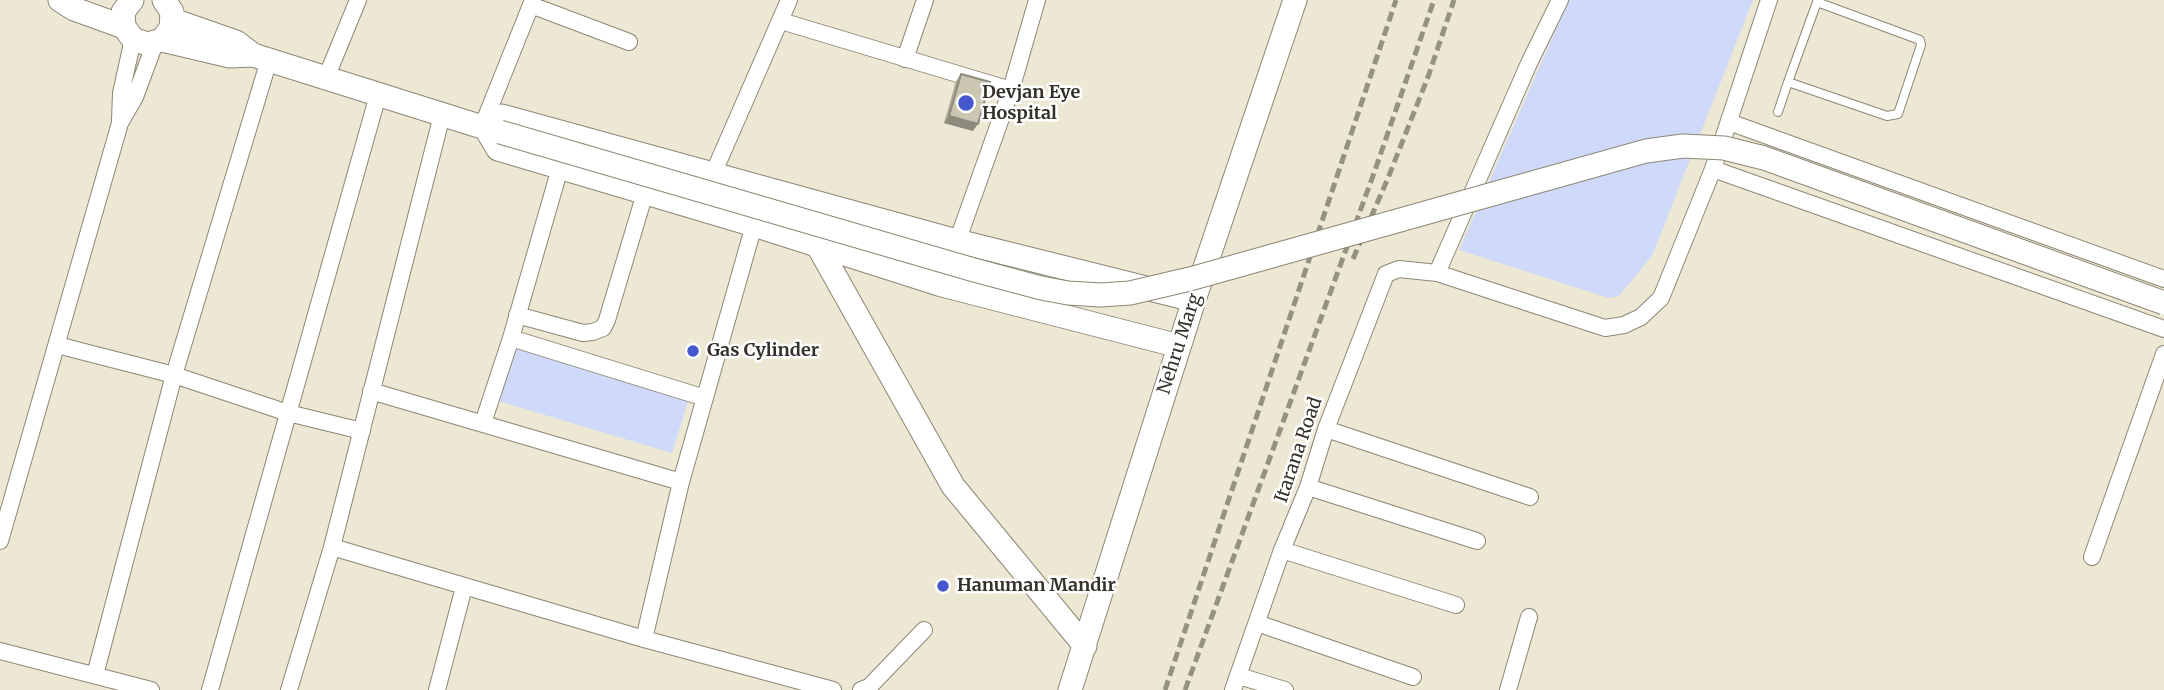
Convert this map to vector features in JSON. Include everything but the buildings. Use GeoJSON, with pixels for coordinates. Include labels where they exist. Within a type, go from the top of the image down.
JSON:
{"type":"FeatureCollection","features":[{"type":"Feature","properties":{"kind":"street"},"geometry":{"type":"LineString","coordinates":[[60,0],[74,9],[156,22]]}},
{"type":"Feature","properties":{"kind":"street"},"geometry":{"type":"LineString","coordinates":[[130,0],[123,12],[236,42],[261,58],[442,116],[974,270],[1068,293],[1129,293],[1190,279],[1646,151],[1683,146],[1724,148],[1775,162],[2164,303]]}},
{"type":"Feature","properties":{"kind":"street"},"geometry":{"type":"LineString","coordinates":[[326,78],[358,0]]}},
{"type":"Feature","properties":{"kind":"street"},"geometry":{"type":"LineString","coordinates":[[699,209],[789,0]]}},
{"type":"Feature","properties":{"kind":"street"},"geometry":{"type":"LineString","coordinates":[[905,59],[925,0]]}},
{"type":"Feature","properties":{"kind":"street"},"geometry":{"type":"LineString","coordinates":[[942,285],[1011,90],[1037,0]]}},
{"type":"Feature","properties":{"kind":"street","name":"Nehru Marg"},"geometry":{"type":"LineString","coordinates":[[1070,690],[1194,300],[1295,0]]}},
{"type":"Feature","properties":{"kind":"street"},"geometry":{"type":"LineString","coordinates":[[1560,0],[1530,61],[1437,273],[1605,327],[1623,325],[1641,317],[1661,298],[1713,169],[1769,0]]}},
{"type":"Feature","properties":{"kind":"street"},"geometry":{"type":"LineString","coordinates":[[629,42],[532,3],[489,130],[498,149],[754,225],[942,285],[1179,346]]}},
{"type":"Feature","properties":{"kind":"street"},"geometry":{"type":"LineString","coordinates":[[781,20],[1011,90]]}},
{"type":"Feature","properties":{"kind":"street"},"geometry":{"type":"LineString","coordinates":[[120,123],[135,97],[156,22]]}},
{"type":"Feature","properties":{"kind":"street"},"geometry":{"type":"LineString","coordinates":[[0,541],[120,123],[121,93],[156,22]]}},
{"type":"Feature","properties":{"kind":"street"},"geometry":{"type":"LineString","coordinates":[[95,675],[173,375],[261,58]]}},
{"type":"Feature","properties":{"kind":"street"},"geometry":{"type":"LineString","coordinates":[[211,690],[378,95]]}},
{"type":"Feature","properties":{"kind":"street"},"geometry":{"type":"LineString","coordinates":[[289,690],[332,547],[442,116]]}},
{"type":"Feature","properties":{"kind":"street"},"geometry":{"type":"LineString","coordinates":[[489,130],[502,116],[957,241],[1194,300]]}},
{"type":"Feature","properties":{"kind":"street"},"geometry":{"type":"LineString","coordinates":[[1729,122],[2164,279]]}},
{"type":"Feature","properties":{"kind":"street"},"geometry":{"type":"LineString","coordinates":[[484,423],[560,168]]}},
{"type":"Feature","properties":{"kind":"street"},"geometry":{"type":"LineString","coordinates":[[1713,169],[2164,329]]}},
{"type":"Feature","properties":{"kind":"street"},"geometry":{"type":"LineString","coordinates":[[517,315],[583,333],[603,328],[645,193]]}},
{"type":"Feature","properties":{"kind":"street"},"geometry":{"type":"LineString","coordinates":[[644,639],[681,482],[754,225]]}},
{"type":"Feature","properties":{"kind":"street"},"geometry":{"type":"LineString","coordinates":[[818,246],[953,486],[1085,646]]}},
{"type":"Feature","properties":{"kind":"street","name":"Itarana Road"},"geometry":{"type":"LineString","coordinates":[[1236,683],[1282,550],[1308,487],[1326,429],[1386,274],[1399,269],[1437,273]]}},
{"type":"Feature","properties":{"kind":"street"},"geometry":{"type":"LineString","coordinates":[[511,338],[705,398]]}},
{"type":"Feature","properties":{"kind":"street"},"geometry":{"type":"LineString","coordinates":[[57,345],[173,375],[288,412],[362,431]]}},
{"type":"Feature","properties":{"kind":"street"},"geometry":{"type":"LineString","coordinates":[[2092,557],[2164,354]]}},
{"type":"Feature","properties":{"kind":"street"},"geometry":{"type":"LineString","coordinates":[[370,391],[681,482]]}},
{"type":"Feature","properties":{"kind":"street"},"geometry":{"type":"LineString","coordinates":[[1326,429],[1530,497]]}},
{"type":"Feature","properties":{"kind":"street"},"geometry":{"type":"LineString","coordinates":[[1308,487],[1477,541]]}},
{"type":"Feature","properties":{"kind":"street"},"geometry":{"type":"LineString","coordinates":[[332,547],[644,639],[833,690]]}},
{"type":"Feature","properties":{"kind":"street"},"geometry":{"type":"LineString","coordinates":[[1282,550],[1457,605]]}},
{"type":"Feature","properties":{"kind":"street"},"geometry":{"type":"LineString","coordinates":[[437,690],[464,587]]}},
{"type":"Feature","properties":{"kind":"street"},"geometry":{"type":"LineString","coordinates":[[1508,690],[1529,617]]}},
{"type":"Feature","properties":{"kind":"street"},"geometry":{"type":"LineString","coordinates":[[1257,623],[1413,677]]}},
{"type":"Feature","properties":{"kind":"street"},"geometry":{"type":"LineString","coordinates":[[861,690],[869,687],[924,630]]}},
{"type":"Feature","properties":{"kind":"street"},"geometry":{"type":"LineString","coordinates":[[0,651],[151,690]]}},
{"type":"Feature","properties":{"kind":"street"},"geometry":{"type":"LineString","coordinates":[[1236,683],[1285,690]]}},
{"type":"Feature","properties":{"kind":"lane"},"geometry":{"type":"LineString","coordinates":[[1778,112],[1788,82],[1818,1],[1920,40],[1921,46],[1898,114],[1888,116],[1788,82]]}},
{"type":"Feature","properties":{"kind":"shaded area"},"geometry":{"type":"Polygon","coordinates":[[[1569,0],[1753,0],[1652,256],[1619,296],[1609,298],[1459,250],[1569,0]]]}},
{"type":"Feature","properties":{"kind":"shaded area"},"geometry":{"type":"Polygon","coordinates":[[[513,341],[690,395],[672,453],[495,400],[513,341]]]}},
{"type":"Feature","properties":{"kind":"railway"},"geometry":{"type":"LineString","coordinates":[[1165,690],[1396,0]]}},
{"type":"Feature","properties":{"kind":"railway"},"geometry":{"type":"LineString","coordinates":[[1185,690],[1374,173],[1434,0]]}},
{"type":"Feature","properties":{"kind":"railway"},"geometry":{"type":"LineString","coordinates":[[1353,259],[1428,77],[1454,0]]}},
{"type":"Feature","properties":{"kind":"place","name":"Devjan Eye Hospital"},"geometry":{"type":"Point","coordinates":[966,103]}},
{"type":"Feature","properties":{"kind":"place","name":"Gas Cylinder"},"geometry":{"type":"Point","coordinates":[693,351]}},
{"type":"Feature","properties":{"kind":"place","name":"Hanuman Mandir"},"geometry":{"type":"Point","coordinates":[943,586]}}]}
